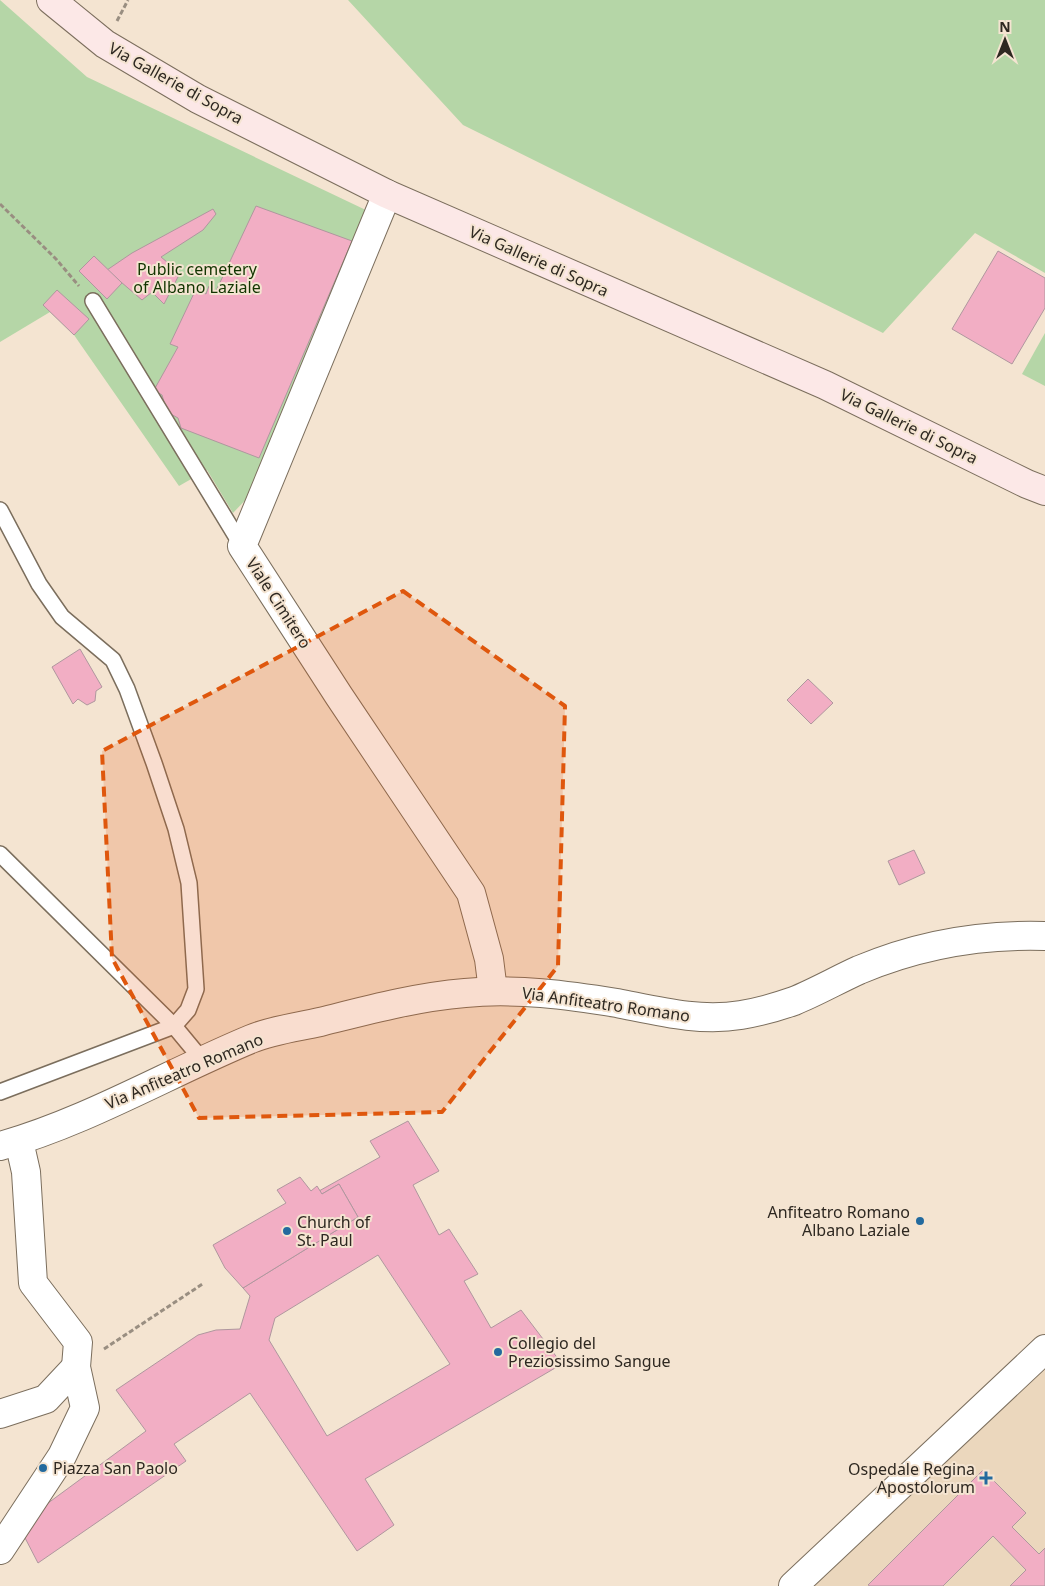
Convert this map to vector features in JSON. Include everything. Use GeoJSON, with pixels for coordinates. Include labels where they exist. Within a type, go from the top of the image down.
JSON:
{"type":"FeatureCollection","features":[{"type":"Feature","properties":{"kind":"street","name":"Via Gallerie di Sopra"},"geometry":{"type":"LineString","coordinates":[[51,0],[105,44],[198,99],[387,194],[825,385],[1027,484],[1045,491]]}},
{"type":"Feature","properties":{"kind":"street","name":"Viale Cimitero"},"geometry":{"type":"LineString","coordinates":[[387,194],[242,546],[344,704],[471,893],[489,959],[493,991]]}},
{"type":"Feature","properties":{"kind":"street","name":"Via Anfiteatro Romano"},"geometry":{"type":"LineString","coordinates":[[10,1143],[56,1126],[255,1037],[428,998],[465,992],[493,991],[585,998],[691,1017],[726,1017],[752,1013],[788,1003],[880,962],[929,946],[980,938],[1045,936]]}},
{"type":"Feature","properties":{"kind":"street"},"geometry":{"type":"LineString","coordinates":[[0,1548],[62,1456],[85,1408],[76,1368],[78,1342],[33,1283],[26,1172],[10,1143]]}},
{"type":"Feature","properties":{"kind":"street"},"geometry":{"type":"LineString","coordinates":[[793,1586],[1045,1349]]}},
{"type":"Feature","properties":{"kind":"street"},"geometry":{"type":"LineString","coordinates":[[0,1414],[46,1399],[76,1368]]}},
{"type":"Feature","properties":{"kind":"lane"},"geometry":{"type":"LineString","coordinates":[[93,301],[242,546]]}},
{"type":"Feature","properties":{"kind":"lane"},"geometry":{"type":"LineString","coordinates":[[0,510],[39,584],[62,617],[112,660],[127,689],[176,829],[189,883],[196,989],[188,1010],[174,1026],[0,1092]]}},
{"type":"Feature","properties":{"kind":"lane"},"geometry":{"type":"LineString","coordinates":[[0,854],[174,1026],[202,1061]]}},
{"type":"Feature","properties":{"kind":"path"},"geometry":{"type":"LineString","coordinates":[[0,204],[56,259],[93,301]]}},
{"type":"Feature","properties":{"kind":"path"},"geometry":{"type":"LineString","coordinates":[[76,1368],[204,1283]]}},
{"type":"Feature","properties":{"kind":"highlighted area"},"geometry":{"type":"Polygon","coordinates":[[[403,591],[565,706],[558,966],[442,1112],[199,1118],[112,958],[102,751],[403,591]]]}},
{"type":"Feature","properties":{"kind":"shaded area","name":"Ospedale Regina Apostolorum"},"geometry":{"type":"Polygon","coordinates":[[[1045,1369],[1045,1586],[808,1586],[1045,1369]]]}},
{"type":"Feature","properties":{"kind":"green space","name":"Public cemetery of Albano Laziale"},"geometry":{"type":"Polygon","coordinates":[[[0,0],[87,77],[370,212],[253,492],[233,513],[207,470],[179,486],[74,335],[50,312],[0,342],[0,0]]]}},
{"type":"Feature","properties":{"kind":"green space"},"geometry":{"type":"Polygon","coordinates":[[[348,0],[1045,0],[1045,273],[975,233],[883,333],[463,125],[348,0]]]}},
{"type":"Feature","properties":{"kind":"green space"},"geometry":{"type":"Polygon","coordinates":[[[1045,333],[1045,386],[1022,374],[1045,333]]]}},
{"type":"Feature","properties":{"kind":"building"},"geometry":{"type":"Polygon","coordinates":[[[256,206],[352,241],[259,458],[181,428],[178,418],[167,412],[162,395],[154,390],[178,347],[170,344],[196,289],[206,294],[209,286],[216,291],[256,206]]]}},
{"type":"Feature","properties":{"kind":"building"},"geometry":{"type":"Polygon","coordinates":[[[213,209],[216,214],[203,230],[161,257],[180,273],[164,304],[152,292],[142,300],[107,270],[132,253],[213,209]]]}},
{"type":"Feature","properties":{"kind":"building"},"geometry":{"type":"Polygon","coordinates":[[[998,251],[1045,278],[1045,308],[1012,364],[952,329],[998,251]]]}},
{"type":"Feature","properties":{"kind":"building"},"geometry":{"type":"Polygon","coordinates":[[[94,256],[122,283],[107,299],[79,271],[94,256]]]}},
{"type":"Feature","properties":{"kind":"building"},"geometry":{"type":"Polygon","coordinates":[[[57,290],[89,319],[74,335],[43,305],[57,290]]]}},
{"type":"Feature","properties":{"kind":"building"},"geometry":{"type":"Polygon","coordinates":[[[80,649],[102,687],[96,691],[95,701],[87,705],[78,699],[73,704],[52,667],[80,649]]]}},
{"type":"Feature","properties":{"kind":"building"},"geometry":{"type":"Polygon","coordinates":[[[808,679],[833,703],[811,724],[787,700],[808,679]]]}},
{"type":"Feature","properties":{"kind":"building"},"geometry":{"type":"Polygon","coordinates":[[[914,850],[925,873],[899,885],[888,861],[914,850]]]}},
{"type":"Feature","properties":{"kind":"building","name":"Collegio del Preziosissimo Sangue"},"geometry":{"type":"Polygon","coordinates":[[[408,1121],[439,1171],[413,1185],[439,1235],[449,1229],[478,1274],[464,1281],[491,1328],[521,1310],[562,1364],[365,1479],[394,1525],[357,1551],[250,1393],[174,1444],[186,1461],[38,1563],[23,1534],[40,1509],[146,1431],[116,1390],[198,1335],[216,1330],[240,1329],[250,1296],[243,1288],[358,1217],[339,1184],[322,1194],[319,1191],[380,1157],[370,1141],[408,1121]],[[378,1255],[275,1318],[269,1340],[327,1436],[450,1364],[378,1255]]]}},
{"type":"Feature","properties":{"kind":"building","name":"Church of St. Paul"},"geometry":{"type":"Polygon","coordinates":[[[300,1177],[311,1191],[317,1186],[322,1194],[339,1184],[358,1217],[243,1288],[225,1268],[213,1245],[286,1203],[277,1190],[300,1177]]]}},
{"type":"Feature","properties":{"kind":"building"},"geometry":{"type":"Polygon","coordinates":[[[983,1470],[1026,1513],[1012,1527],[1039,1554],[1045,1548],[1045,1586],[1010,1586],[1026,1570],[993,1536],[943,1586],[868,1585],[983,1470]]]}},
{"type":"Feature","properties":{"kind":"place","name":"Anfiteatro Romano Albano Laziale"},"geometry":{"type":"Point","coordinates":[920,1221]}},
{"type":"Feature","properties":{"kind":"place","name":"Church of St. Paul"},"geometry":{"type":"Point","coordinates":[287,1231]}},
{"type":"Feature","properties":{"kind":"place","name":"Collegio del Preziosissimo Sangue"},"geometry":{"type":"Point","coordinates":[498,1352]}},
{"type":"Feature","properties":{"kind":"place","name":"Piazza San Paolo"},"geometry":{"type":"Point","coordinates":[43,1468]}},
{"type":"Feature","properties":{"kind":"place","name":"Ospedale Regina Apostolorum"},"geometry":{"type":"Point","coordinates":[986,1478]}}]}
